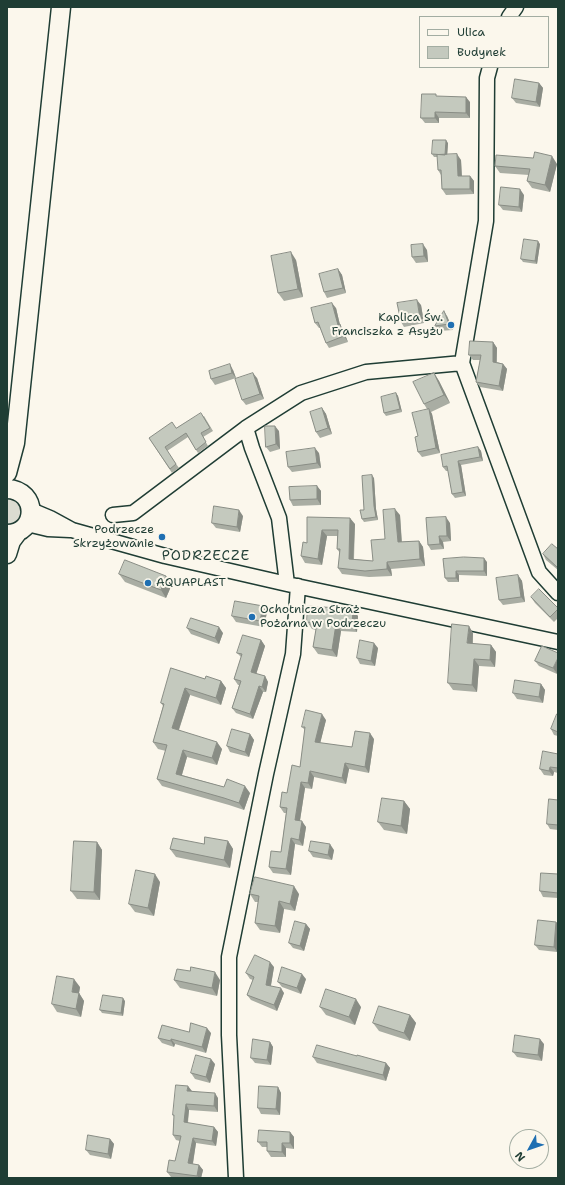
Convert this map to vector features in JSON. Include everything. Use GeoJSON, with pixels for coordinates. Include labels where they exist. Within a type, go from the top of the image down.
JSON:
{"type":"FeatureCollection","features":[{"type":"Feature","properties":{"kind":"main road"},"geometry":{"type":"LineString","coordinates":[[7,554],[30,503],[26,497],[14,490],[15,443],[61,7]]}},
{"type":"Feature","properties":{"kind":"main road"},"geometry":{"type":"LineString","coordinates":[[7,473],[15,443]]}},
{"type":"Feature","properties":{"kind":"street"},"geometry":{"type":"LineString","coordinates":[[510,16],[516,7]]}},
{"type":"Feature","properties":{"kind":"street"},"geometry":{"type":"LineString","coordinates":[[490,68],[487,78],[486,221],[462,363],[539,572],[558,592]]}},
{"type":"Feature","properties":{"kind":"street"},"geometry":{"type":"LineString","coordinates":[[113,515],[133,513],[246,428],[301,394],[366,372],[462,363]]}},
{"type":"Feature","properties":{"kind":"street"},"geometry":{"type":"LineString","coordinates":[[236,1178],[229,1035],[229,957],[266,774],[293,654],[292,585],[279,518],[252,448],[246,428]]}},
{"type":"Feature","properties":{"kind":"street"},"geometry":{"type":"LineString","coordinates":[[21,525],[48,529],[72,530],[165,556],[558,642]]}},
{"type":"Feature","properties":{"kind":"shaded area"},"geometry":{"type":"Polygon","coordinates":[[[7,495],[18,498],[24,518],[7,529],[7,495]]]}},
{"type":"Feature","properties":{"kind":"building"},"geometry":{"type":"Polygon","coordinates":[[[515,79],[539,83],[536,102],[512,98],[515,79]]]}},
{"type":"Feature","properties":{"kind":"building"},"geometry":{"type":"Polygon","coordinates":[[[422,94],[466,97],[466,113],[435,112],[435,118],[421,118],[422,94]]]}},
{"type":"Feature","properties":{"kind":"building"},"geometry":{"type":"Polygon","coordinates":[[[433,140],[446,140],[445,155],[432,154],[433,140]]]}},
{"type":"Feature","properties":{"kind":"building"},"geometry":{"type":"Polygon","coordinates":[[[535,152],[552,156],[545,185],[527,181],[530,169],[495,166],[496,155],[533,158],[535,152]]]}},
{"type":"Feature","properties":{"kind":"building"},"geometry":{"type":"Polygon","coordinates":[[[457,154],[458,176],[470,176],[470,189],[442,189],[441,170],[438,170],[437,155],[457,154]]]}},
{"type":"Feature","properties":{"kind":"building"},"geometry":{"type":"Polygon","coordinates":[[[501,187],[520,189],[519,207],[499,205],[501,187]]]}},
{"type":"Feature","properties":{"kind":"building"},"geometry":{"type":"Polygon","coordinates":[[[524,239],[538,241],[535,261],[521,259],[524,239]]]}},
{"type":"Feature","properties":{"kind":"building"},"geometry":{"type":"Polygon","coordinates":[[[423,244],[424,256],[412,257],[411,245],[423,244]]]}},
{"type":"Feature","properties":{"kind":"building"},"geometry":{"type":"Polygon","coordinates":[[[291,252],[298,289],[278,293],[271,256],[291,252]]]}},
{"type":"Feature","properties":{"kind":"building"},"geometry":{"type":"Polygon","coordinates":[[[338,269],[343,288],[324,292],[319,274],[338,269]]]}},
{"type":"Feature","properties":{"kind":"building"},"geometry":{"type":"Polygon","coordinates":[[[417,300],[420,318],[401,322],[397,303],[417,300]]]}},
{"type":"Feature","properties":{"kind":"building"},"geometry":{"type":"Polygon","coordinates":[[[332,303],[338,325],[340,324],[344,336],[326,343],[318,322],[315,323],[311,308],[332,303]]]}},
{"type":"Feature","properties":{"kind":"building"},"geometry":{"type":"Polygon","coordinates":[[[444,311],[449,324],[435,326],[444,311]]]}},
{"type":"Feature","properties":{"kind":"building"},"geometry":{"type":"Polygon","coordinates":[[[470,341],[493,342],[493,362],[503,364],[499,386],[476,382],[481,355],[469,355],[470,341]]]}},
{"type":"Feature","properties":{"kind":"building"},"geometry":{"type":"Polygon","coordinates":[[[230,364],[232,373],[211,379],[209,371],[230,364]]]}},
{"type":"Feature","properties":{"kind":"building"},"geometry":{"type":"Polygon","coordinates":[[[253,373],[260,394],[242,400],[235,379],[253,373]]]}},
{"type":"Feature","properties":{"kind":"building"},"geometry":{"type":"Polygon","coordinates":[[[434,373],[444,395],[424,404],[413,382],[434,373]]]}},
{"type":"Feature","properties":{"kind":"building"},"geometry":{"type":"Polygon","coordinates":[[[396,393],[400,409],[384,413],[381,397],[396,393]]]}},
{"type":"Feature","properties":{"kind":"building"},"geometry":{"type":"Polygon","coordinates":[[[322,408],[328,428],[316,432],[310,412],[322,408]]]}},
{"type":"Feature","properties":{"kind":"building"},"geometry":{"type":"Polygon","coordinates":[[[429,409],[436,448],[418,452],[415,437],[418,436],[412,413],[429,409]]]}},
{"type":"Feature","properties":{"kind":"building"},"geometry":{"type":"Polygon","coordinates":[[[201,413],[210,428],[201,433],[206,442],[196,450],[186,433],[165,447],[176,464],[170,469],[149,438],[172,422],[176,428],[201,413]]]}},
{"type":"Feature","properties":{"kind":"building"},"geometry":{"type":"Polygon","coordinates":[[[265,426],[275,426],[276,444],[266,447],[265,426]]]}},
{"type":"Feature","properties":{"kind":"building"},"geometry":{"type":"Polygon","coordinates":[[[478,447],[480,457],[458,461],[463,492],[452,494],[447,466],[443,467],[441,455],[478,447]]]}},
{"type":"Feature","properties":{"kind":"building"},"geometry":{"type":"Polygon","coordinates":[[[315,448],[317,463],[288,467],[286,452],[315,448]]]}},
{"type":"Feature","properties":{"kind":"building"},"geometry":{"type":"Polygon","coordinates":[[[372,475],[376,517],[362,519],[360,510],[364,510],[362,476],[372,475]]]}},
{"type":"Feature","properties":{"kind":"building"},"geometry":{"type":"Polygon","coordinates":[[[317,486],[317,499],[290,500],[289,487],[317,486]]]}},
{"type":"Feature","properties":{"kind":"building"},"geometry":{"type":"Polygon","coordinates":[[[214,506],[239,510],[237,527],[212,523],[214,506]]]}},
{"type":"Feature","properties":{"kind":"building"},"geometry":{"type":"Polygon","coordinates":[[[395,509],[398,542],[419,541],[420,559],[387,562],[387,569],[365,571],[338,568],[340,549],[337,549],[338,530],[322,530],[318,559],[301,556],[303,542],[307,543],[307,517],[350,518],[349,559],[373,561],[371,540],[385,539],[383,510],[395,509]]]}},
{"type":"Feature","properties":{"kind":"building"},"geometry":{"type":"Polygon","coordinates":[[[446,517],[447,536],[439,536],[440,544],[428,545],[426,518],[446,517]]]}},
{"type":"Feature","properties":{"kind":"building"},"geometry":{"type":"Polygon","coordinates":[[[552,544],[558,549],[558,568],[543,554],[552,544]]]}},
{"type":"Feature","properties":{"kind":"building"},"geometry":{"type":"Polygon","coordinates":[[[464,557],[484,558],[484,571],[456,571],[456,578],[445,578],[443,559],[464,557]]]}},
{"type":"Feature","properties":{"kind":"building"},"geometry":{"type":"Polygon","coordinates":[[[125,560],[166,576],[161,590],[119,574],[125,560]]]}},
{"type":"Feature","properties":{"kind":"building"},"geometry":{"type":"Polygon","coordinates":[[[518,575],[521,597],[499,600],[496,578],[518,575]]]}},
{"type":"Feature","properties":{"kind":"building"},"geometry":{"type":"Polygon","coordinates":[[[539,589],[558,608],[550,617],[531,597],[539,589]]]}},
{"type":"Feature","properties":{"kind":"building"},"geometry":{"type":"Polygon","coordinates":[[[235,601],[263,606],[260,621],[232,616],[235,601]]]}},
{"type":"Feature","properties":{"kind":"building"},"geometry":{"type":"Polygon","coordinates":[[[308,606],[353,609],[352,625],[336,624],[332,650],[313,647],[317,623],[307,622],[308,606]]]}},
{"type":"Feature","properties":{"kind":"building"},"geometry":{"type":"Polygon","coordinates":[[[191,618],[219,627],[215,638],[187,628],[191,618]]]}},
{"type":"Feature","properties":{"kind":"building"},"geometry":{"type":"Polygon","coordinates":[[[452,624],[469,626],[467,643],[491,645],[490,660],[474,659],[472,685],[448,683],[452,624]]]}},
{"type":"Feature","properties":{"kind":"building"},"geometry":{"type":"Polygon","coordinates":[[[243,635],[261,640],[251,672],[265,676],[262,687],[259,686],[250,714],[232,708],[241,681],[234,679],[242,654],[237,653],[243,635]]]}},
{"type":"Feature","properties":{"kind":"building"},"geometry":{"type":"Polygon","coordinates":[[[360,640],[374,643],[371,661],[357,658],[360,640]]]}},
{"type":"Feature","properties":{"kind":"building"},"geometry":{"type":"Polygon","coordinates":[[[542,646],[558,653],[558,658],[553,668],[535,661],[542,646]]]}},
{"type":"Feature","properties":{"kind":"building"},"geometry":{"type":"Polygon","coordinates":[[[171,668],[205,679],[206,676],[221,681],[216,698],[185,688],[172,728],[217,742],[212,758],[183,750],[176,774],[224,787],[227,779],[245,786],[239,803],[157,779],[167,745],[153,742],[164,704],[161,703],[171,668]]]}},
{"type":"Feature","properties":{"kind":"building"},"geometry":{"type":"Polygon","coordinates":[[[515,680],[541,684],[539,697],[513,693],[515,680]]]}},
{"type":"Feature","properties":{"kind":"building"},"geometry":{"type":"Polygon","coordinates":[[[306,710],[322,714],[315,742],[352,747],[355,731],[370,733],[365,767],[345,763],[342,778],[310,771],[308,783],[301,782],[295,820],[302,821],[299,840],[291,838],[286,869],[269,867],[271,851],[281,852],[287,808],[280,807],[282,792],[287,793],[292,765],[300,767],[305,727],[302,727],[306,710]]]}},
{"type":"Feature","properties":{"kind":"building"},"geometry":{"type":"Polygon","coordinates":[[[558,714],[558,732],[551,729],[558,714]]]}},
{"type":"Feature","properties":{"kind":"building"},"geometry":{"type":"Polygon","coordinates":[[[232,729],[250,734],[245,752],[227,746],[232,729]]]}},
{"type":"Feature","properties":{"kind":"building"},"geometry":{"type":"Polygon","coordinates":[[[543,751],[558,754],[558,768],[550,767],[549,771],[540,769],[543,751]]]}},
{"type":"Feature","properties":{"kind":"building"},"geometry":{"type":"Polygon","coordinates":[[[382,798],[404,801],[401,826],[378,822],[382,798]]]}},
{"type":"Feature","properties":{"kind":"building"},"geometry":{"type":"Polygon","coordinates":[[[549,799],[558,800],[558,825],[547,824],[549,799]]]}},
{"type":"Feature","properties":{"kind":"building"},"geometry":{"type":"Polygon","coordinates":[[[205,837],[228,841],[224,860],[170,849],[173,838],[204,844],[205,837]]]}},
{"type":"Feature","properties":{"kind":"building"},"geometry":{"type":"Polygon","coordinates":[[[74,841],[97,842],[94,892],[71,891],[74,841]]]}},
{"type":"Feature","properties":{"kind":"building"},"geometry":{"type":"Polygon","coordinates":[[[311,841],[330,844],[328,855],[309,851],[311,841]]]}},
{"type":"Feature","properties":{"kind":"building"},"geometry":{"type":"Polygon","coordinates":[[[136,870],[155,874],[148,908],[129,904],[136,870]]]}},
{"type":"Feature","properties":{"kind":"building"},"geometry":{"type":"Polygon","coordinates":[[[541,873],[558,874],[558,893],[540,891],[541,873]]]}},
{"type":"Feature","properties":{"kind":"building"},"geometry":{"type":"Polygon","coordinates":[[[255,877],[294,886],[290,904],[279,901],[275,926],[255,923],[259,896],[250,894],[255,877]]]}},
{"type":"Feature","properties":{"kind":"building"},"geometry":{"type":"Polygon","coordinates":[[[538,920],[556,922],[554,947],[535,945],[538,920]]]}},
{"type":"Feature","properties":{"kind":"building"},"geometry":{"type":"Polygon","coordinates":[[[295,921],[306,924],[300,946],[289,943],[295,921]]]}},
{"type":"Feature","properties":{"kind":"building"},"geometry":{"type":"Polygon","coordinates":[[[255,955],[270,962],[266,985],[281,988],[274,1005],[247,995],[254,977],[246,973],[255,955]]]}},
{"type":"Feature","properties":{"kind":"building"},"geometry":{"type":"Polygon","coordinates":[[[191,967],[215,972],[212,988],[174,980],[177,969],[190,971],[191,967]]]}},
{"type":"Feature","properties":{"kind":"building"},"geometry":{"type":"Polygon","coordinates":[[[282,967],[302,974],[297,988],[278,982],[282,967]]]}},
{"type":"Feature","properties":{"kind":"building"},"geometry":{"type":"Polygon","coordinates":[[[57,976],[74,979],[72,992],[79,993],[76,1009],[52,1004],[57,976]]]}},
{"type":"Feature","properties":{"kind":"building"},"geometry":{"type":"Polygon","coordinates":[[[326,989],[356,999],[349,1017],[320,1007],[326,989]]]}},
{"type":"Feature","properties":{"kind":"building"},"geometry":{"type":"Polygon","coordinates":[[[103,995],[123,998],[121,1013],[100,1010],[103,995]]]}},
{"type":"Feature","properties":{"kind":"building"},"geometry":{"type":"Polygon","coordinates":[[[379,1006],[410,1015],[404,1033],[373,1023],[379,1006]]]}},
{"type":"Feature","properties":{"kind":"building"},"geometry":{"type":"Polygon","coordinates":[[[191,1023],[207,1028],[202,1047],[171,1039],[171,1041],[158,1038],[162,1025],[189,1032],[191,1023]]]}},
{"type":"Feature","properties":{"kind":"building"},"geometry":{"type":"Polygon","coordinates":[[[515,1035],[540,1039],[538,1055],[513,1052],[515,1035]]]}},
{"type":"Feature","properties":{"kind":"building"},"geometry":{"type":"Polygon","coordinates":[[[253,1039],[270,1042],[267,1060],[251,1058],[253,1039]]]}},
{"type":"Feature","properties":{"kind":"building"},"geometry":{"type":"Polygon","coordinates":[[[317,1045],[386,1063],[383,1075],[313,1057],[317,1045]]]}},
{"type":"Feature","properties":{"kind":"building"},"geometry":{"type":"Polygon","coordinates":[[[196,1055],[211,1059],[206,1077],[191,1073],[196,1055]]]}},
{"type":"Feature","properties":{"kind":"building"},"geometry":{"type":"Polygon","coordinates":[[[176,1085],[188,1086],[187,1091],[215,1093],[214,1106],[186,1104],[184,1122],[214,1127],[212,1141],[193,1138],[188,1163],[199,1165],[197,1176],[167,1172],[169,1160],[175,1161],[181,1136],[173,1135],[176,1085]]]}},
{"type":"Feature","properties":{"kind":"building"},"geometry":{"type":"Polygon","coordinates":[[[259,1086],[278,1087],[276,1109],[258,1108],[259,1086]]]}},
{"type":"Feature","properties":{"kind":"building"},"geometry":{"type":"Polygon","coordinates":[[[259,1130],[290,1132],[290,1143],[282,1143],[282,1152],[267,1151],[267,1142],[258,1142],[259,1130]]]}},
{"type":"Feature","properties":{"kind":"building"},"geometry":{"type":"Polygon","coordinates":[[[88,1135],[110,1139],[108,1154],[86,1150],[88,1135]]]}},
{"type":"Feature","properties":{"kind":"place","name":"Kaplica Św. Franciszka z Asyżu"},"geometry":{"type":"Point","coordinates":[451,325]}},
{"type":"Feature","properties":{"kind":"place","name":"Podrzecze Skrzyżowanie"},"geometry":{"type":"Point","coordinates":[162,537]}},
{"type":"Feature","properties":{"kind":"place","name":"AQUAPLAST"},"geometry":{"type":"Point","coordinates":[148,583]}},
{"type":"Feature","properties":{"kind":"place","name":"Ochotnicza Straż Pożarna w Podrzeczu"},"geometry":{"type":"Point","coordinates":[252,617]}},
{"type":"Feature","properties":{"kind":"district","name":"PODRZECZE"},"geometry":{"type":"Point","coordinates":[206,556]}}]}
